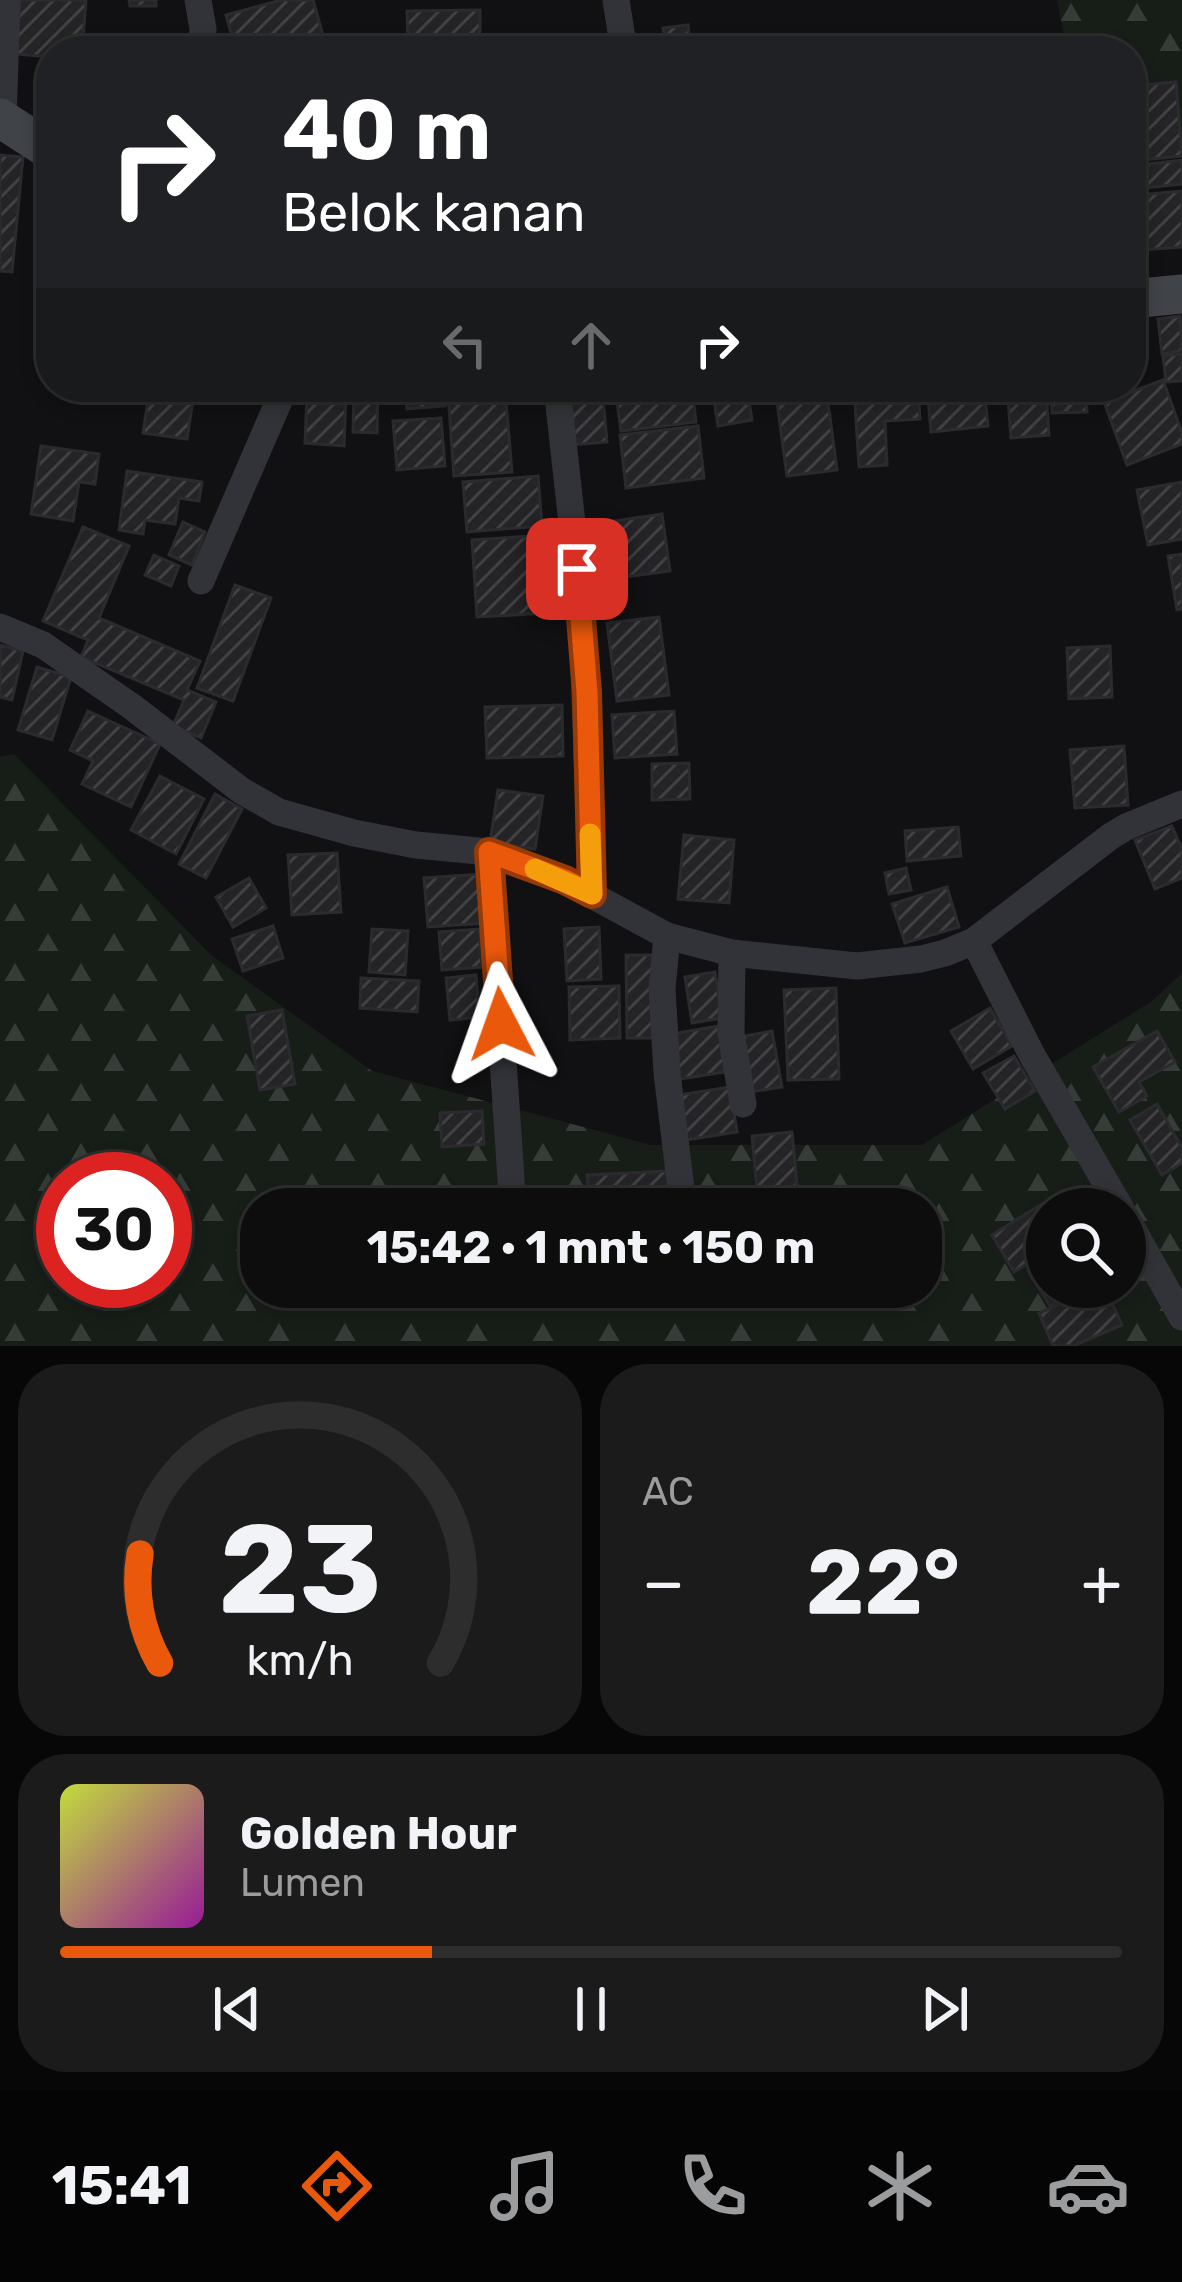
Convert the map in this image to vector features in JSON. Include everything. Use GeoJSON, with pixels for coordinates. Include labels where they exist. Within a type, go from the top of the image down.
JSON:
{"type":"FeatureCollection","features":[{"type":"Feature","properties":{"kind":"street"},"geometry":{"type":"LineString","coordinates":[[7,0],[2,119],[36,141]]}},
{"type":"Feature","properties":{"kind":"street"},"geometry":{"type":"LineString","coordinates":[[198,0],[203,36]]}},
{"type":"Feature","properties":{"kind":"street"},"geometry":{"type":"LineString","coordinates":[[616,0],[622,36]]}},
{"type":"Feature","properties":{"kind":"street"},"geometry":{"type":"LineString","coordinates":[[1146,298],[1182,294]]}},
{"type":"Feature","properties":{"kind":"street"},"geometry":{"type":"LineString","coordinates":[[201,581],[279,402]]}},
{"type":"Feature","properties":{"kind":"street"},"geometry":{"type":"LineString","coordinates":[[559,402],[582,614],[592,894]]}},
{"type":"Feature","properties":{"kind":"street"},"geometry":{"type":"LineString","coordinates":[[0,627],[43,645],[242,791],[279,812],[416,845],[489,852],[565,880],[667,936],[732,953],[857,966],[922,959],[974,940],[1111,836],[1182,804]]}},
{"type":"Feature","properties":{"kind":"street"},"geometry":{"type":"LineString","coordinates":[[489,852],[511,1188]]}},
{"type":"Feature","properties":{"kind":"street"},"geometry":{"type":"LineString","coordinates":[[667,936],[662,989],[681,1188]]}},
{"type":"Feature","properties":{"kind":"street"},"geometry":{"type":"LineString","coordinates":[[974,940],[1032,1055],[1109,1188]]}},
{"type":"Feature","properties":{"kind":"street"},"geometry":{"type":"LineString","coordinates":[[732,953],[731,1033],[742,1104]]}},
{"type":"Feature","properties":{"kind":"street"},"geometry":{"type":"LineString","coordinates":[[1146,1254],[1182,1317]]}},
{"type":"Feature","properties":{"kind":"green space"},"geometry":{"type":"Polygon","coordinates":[[[1057,0],[1182,0],[1182,149],[1146,127],[1146,36],[1064,36],[1057,0]]]}},
{"type":"Feature","properties":{"kind":"green space"},"geometry":{"type":"Polygon","coordinates":[[[14,754],[211,955],[372,1071],[651,1145],[922,1145],[1151,1002],[1182,973],[1182,1346],[0,1346],[0,757],[14,754]]]}},
{"type":"Feature","properties":{"kind":"building"},"geometry":{"type":"Polygon","coordinates":[[[20,0],[86,0],[83,36],[36,36],[36,56],[16,54],[20,0]]]}},
{"type":"Feature","properties":{"kind":"building"},"geometry":{"type":"Polygon","coordinates":[[[129,0],[156,0],[156,6],[130,6],[129,0]]]}},
{"type":"Feature","properties":{"kind":"building"},"geometry":{"type":"Polygon","coordinates":[[[281,0],[313,0],[323,36],[232,36],[226,15],[281,0]]]}},
{"type":"Feature","properties":{"kind":"building"},"geometry":{"type":"Polygon","coordinates":[[[480,10],[480,36],[408,36],[407,11],[480,10]]]}},
{"type":"Feature","properties":{"kind":"building"},"geometry":{"type":"Polygon","coordinates":[[[688,25],[689,36],[664,36],[663,28],[688,25]]]}},
{"type":"Feature","properties":{"kind":"building"},"geometry":{"type":"Polygon","coordinates":[[[1176,82],[1182,156],[1146,160],[1146,85],[1176,82]]]}},
{"type":"Feature","properties":{"kind":"building"},"geometry":{"type":"Polygon","coordinates":[[[0,155],[23,157],[12,272],[0,271],[0,155]]]}},
{"type":"Feature","properties":{"kind":"building"},"geometry":{"type":"Polygon","coordinates":[[[1182,160],[1182,184],[1146,188],[1146,164],[1182,160]]]}},
{"type":"Feature","properties":{"kind":"building"},"geometry":{"type":"Polygon","coordinates":[[[1182,191],[1182,247],[1146,250],[1146,194],[1182,191]]]}},
{"type":"Feature","properties":{"kind":"building"},"geometry":{"type":"Polygon","coordinates":[[[1180,316],[1182,351],[1162,354],[1158,319],[1180,316]]]}},
{"type":"Feature","properties":{"kind":"building"},"geometry":{"type":"Polygon","coordinates":[[[1182,354],[1182,381],[1166,382],[1163,356],[1182,354]]]}},
{"type":"Feature","properties":{"kind":"building"},"geometry":{"type":"Polygon","coordinates":[[[1163,380],[1182,444],[1127,465],[1104,402],[1146,402],[1146,386],[1163,380]]]}},
{"type":"Feature","properties":{"kind":"building"},"geometry":{"type":"Polygon","coordinates":[[[148,402],[193,402],[187,439],[143,433],[148,402]]]}},
{"type":"Feature","properties":{"kind":"building"},"geometry":{"type":"Polygon","coordinates":[[[307,402],[346,402],[344,446],[305,443],[307,402]]]}},
{"type":"Feature","properties":{"kind":"building"},"geometry":{"type":"Polygon","coordinates":[[[354,402],[378,402],[377,433],[353,432],[354,402]]]}},
{"type":"Feature","properties":{"kind":"building"},"geometry":{"type":"Polygon","coordinates":[[[406,402],[445,402],[445,406],[407,409],[406,402]]]}},
{"type":"Feature","properties":{"kind":"building"},"geometry":{"type":"Polygon","coordinates":[[[449,402],[506,402],[512,472],[454,476],[449,402]]]}},
{"type":"Feature","properties":{"kind":"building"},"geometry":{"type":"Polygon","coordinates":[[[569,402],[603,402],[607,442],[572,445],[569,402]]]}},
{"type":"Feature","properties":{"kind":"building"},"geometry":{"type":"Polygon","coordinates":[[[617,402],[694,402],[696,422],[621,431],[617,402]]]}},
{"type":"Feature","properties":{"kind":"building"},"geometry":{"type":"Polygon","coordinates":[[[714,402],[749,402],[752,420],[718,426],[714,402]]]}},
{"type":"Feature","properties":{"kind":"building"},"geometry":{"type":"Polygon","coordinates":[[[777,402],[828,402],[837,470],[787,476],[777,402]]]}},
{"type":"Feature","properties":{"kind":"building"},"geometry":{"type":"Polygon","coordinates":[[[855,402],[919,402],[920,419],[885,421],[887,465],[859,467],[855,402]]]}},
{"type":"Feature","properties":{"kind":"building"},"geometry":{"type":"Polygon","coordinates":[[[928,402],[986,402],[988,426],[931,432],[928,402]]]}},
{"type":"Feature","properties":{"kind":"building"},"geometry":{"type":"Polygon","coordinates":[[[1008,402],[1047,402],[1049,435],[1011,438],[1008,402]]]}},
{"type":"Feature","properties":{"kind":"building"},"geometry":{"type":"Polygon","coordinates":[[[1052,402],[1087,402],[1087,412],[1052,413],[1052,402]]]}},
{"type":"Feature","properties":{"kind":"building"},"geometry":{"type":"Polygon","coordinates":[[[441,418],[445,466],[397,470],[393,421],[441,418]]]}},
{"type":"Feature","properties":{"kind":"building"},"geometry":{"type":"Polygon","coordinates":[[[698,426],[704,478],[626,488],[620,435],[698,426]]]}},
{"type":"Feature","properties":{"kind":"building"},"geometry":{"type":"Polygon","coordinates":[[[41,446],[99,454],[95,484],[79,482],[73,521],[31,514],[41,446]]]}},
{"type":"Feature","properties":{"kind":"building"},"geometry":{"type":"Polygon","coordinates":[[[127,471],[202,482],[199,501],[179,498],[175,524],[145,520],[143,534],[119,530],[127,471]]]}},
{"type":"Feature","properties":{"kind":"building"},"geometry":{"type":"Polygon","coordinates":[[[538,476],[542,526],[467,532],[463,482],[538,476]]]}},
{"type":"Feature","properties":{"kind":"building"},"geometry":{"type":"Polygon","coordinates":[[[1182,482],[1182,539],[1148,545],[1137,490],[1182,482]]]}},
{"type":"Feature","properties":{"kind":"building"},"geometry":{"type":"Polygon","coordinates":[[[662,514],[670,571],[616,578],[608,522],[662,514]]]}},
{"type":"Feature","properties":{"kind":"building"},"geometry":{"type":"Polygon","coordinates":[[[183,522],[205,532],[192,565],[169,555],[183,522]]]}},
{"type":"Feature","properties":{"kind":"building"},"geometry":{"type":"Polygon","coordinates":[[[83,527],[129,546],[99,618],[200,661],[187,690],[216,702],[201,738],[173,726],[184,700],[81,657],[88,640],[43,621],[83,527]]]}},
{"type":"Feature","properties":{"kind":"building"},"geometry":{"type":"Polygon","coordinates":[[[563,534],[568,612],[477,617],[472,540],[563,534]]]}},
{"type":"Feature","properties":{"kind":"building"},"geometry":{"type":"Polygon","coordinates":[[[1182,554],[1182,609],[1177,610],[1168,556],[1182,554]]]}},
{"type":"Feature","properties":{"kind":"building"},"geometry":{"type":"Polygon","coordinates":[[[154,555],[179,566],[171,586],[145,575],[154,555]]]}},
{"type":"Feature","properties":{"kind":"building"},"geometry":{"type":"Polygon","coordinates":[[[235,585],[271,598],[233,701],[197,688],[235,585]]]}},
{"type":"Feature","properties":{"kind":"building"},"geometry":{"type":"Polygon","coordinates":[[[659,617],[669,695],[617,701],[607,623],[659,617]]]}},
{"type":"Feature","properties":{"kind":"building"},"geometry":{"type":"Polygon","coordinates":[[[0,645],[23,651],[12,700],[0,697],[0,645]]]}},
{"type":"Feature","properties":{"kind":"building"},"geometry":{"type":"Polygon","coordinates":[[[1110,646],[1112,697],[1069,699],[1067,648],[1110,646]]]}},
{"type":"Feature","properties":{"kind":"building"},"geometry":{"type":"Polygon","coordinates":[[[37,667],[71,677],[52,740],[18,730],[37,667]]]}},
{"type":"Feature","properties":{"kind":"building"},"geometry":{"type":"Polygon","coordinates":[[[562,705],[563,756],[487,758],[485,707],[562,705]]]}},
{"type":"Feature","properties":{"kind":"building"},"geometry":{"type":"Polygon","coordinates":[[[88,711],[160,744],[131,807],[82,784],[93,761],[70,750],[88,711]]]}},
{"type":"Feature","properties":{"kind":"building"},"geometry":{"type":"Polygon","coordinates":[[[674,711],[677,754],[615,758],[612,715],[674,711]]]}},
{"type":"Feature","properties":{"kind":"building"},"geometry":{"type":"Polygon","coordinates":[[[1124,746],[1128,805],[1075,808],[1070,750],[1124,746]]]}},
{"type":"Feature","properties":{"kind":"building"},"geometry":{"type":"Polygon","coordinates":[[[689,763],[690,799],[652,800],[652,764],[689,763]]]}},
{"type":"Feature","properties":{"kind":"building"},"geometry":{"type":"Polygon","coordinates":[[[160,776],[204,799],[176,854],[131,830],[160,776]]]}},
{"type":"Feature","properties":{"kind":"building"},"geometry":{"type":"Polygon","coordinates":[[[498,790],[543,796],[535,849],[490,843],[498,790]]]}},
{"type":"Feature","properties":{"kind":"building"},"geometry":{"type":"Polygon","coordinates":[[[215,794],[242,809],[206,878],[179,864],[215,794]]]}},
{"type":"Feature","properties":{"kind":"building"},"geometry":{"type":"Polygon","coordinates":[[[1172,826],[1182,849],[1182,878],[1155,889],[1135,840],[1172,826]]]}},
{"type":"Feature","properties":{"kind":"building"},"geometry":{"type":"Polygon","coordinates":[[[958,827],[961,856],[907,861],[905,831],[958,827]]]}},
{"type":"Feature","properties":{"kind":"building"},"geometry":{"type":"Polygon","coordinates":[[[684,835],[734,840],[729,903],[678,899],[684,835]]]}},
{"type":"Feature","properties":{"kind":"building"},"geometry":{"type":"Polygon","coordinates":[[[337,853],[341,912],[292,915],[288,855],[337,853]]]}},
{"type":"Feature","properties":{"kind":"building"},"geometry":{"type":"Polygon","coordinates":[[[906,868],[911,890],[889,894],[885,873],[906,868]]]}},
{"type":"Feature","properties":{"kind":"building"},"geometry":{"type":"Polygon","coordinates":[[[482,874],[486,923],[428,927],[424,878],[482,874]]]}},
{"type":"Feature","properties":{"kind":"building"},"geometry":{"type":"Polygon","coordinates":[[[249,878],[266,908],[233,927],[216,897],[249,878]]]}},
{"type":"Feature","properties":{"kind":"building"},"geometry":{"type":"Polygon","coordinates":[[[947,887],[959,927],[905,943],[892,904],[947,887]]]}},
{"type":"Feature","properties":{"kind":"building"},"geometry":{"type":"Polygon","coordinates":[[[273,926],[283,958],[243,971],[232,939],[273,926]]]}},
{"type":"Feature","properties":{"kind":"building"},"geometry":{"type":"Polygon","coordinates":[[[599,927],[601,979],[567,981],[564,929],[599,927]]]}},
{"type":"Feature","properties":{"kind":"building"},"geometry":{"type":"Polygon","coordinates":[[[372,929],[408,931],[405,975],[369,972],[372,929]]]}},
{"type":"Feature","properties":{"kind":"building"},"geometry":{"type":"Polygon","coordinates":[[[479,929],[482,967],[442,970],[439,932],[479,929]]]}},
{"type":"Feature","properties":{"kind":"building"},"geometry":{"type":"Polygon","coordinates":[[[626,955],[658,955],[660,1038],[627,1038],[626,955]]]}},
{"type":"Feature","properties":{"kind":"building"},"geometry":{"type":"Polygon","coordinates":[[[715,972],[722,1018],[692,1023],[685,977],[715,972]]]}},
{"type":"Feature","properties":{"kind":"building"},"geometry":{"type":"Polygon","coordinates":[[[476,975],[480,1017],[450,1020],[446,978],[476,975]]]}},
{"type":"Feature","properties":{"kind":"building"},"geometry":{"type":"Polygon","coordinates":[[[361,978],[419,981],[417,1012],[360,1008],[361,978]]]}},
{"type":"Feature","properties":{"kind":"building"},"geometry":{"type":"Polygon","coordinates":[[[619,986],[620,1038],[570,1040],[569,987],[619,986]]]}},
{"type":"Feature","properties":{"kind":"building"},"geometry":{"type":"Polygon","coordinates":[[[836,988],[839,1079],[788,1080],[784,990],[836,988]]]}},
{"type":"Feature","properties":{"kind":"building"},"geometry":{"type":"Polygon","coordinates":[[[990,1008],[1012,1046],[973,1069],[951,1031],[990,1008]]]}},
{"type":"Feature","properties":{"kind":"building"},"geometry":{"type":"Polygon","coordinates":[[[282,1010],[295,1084],[260,1090],[247,1016],[282,1010]]]}},
{"type":"Feature","properties":{"kind":"building"},"geometry":{"type":"Polygon","coordinates":[[[718,1026],[725,1072],[680,1079],[672,1034],[718,1026]]]}},
{"type":"Feature","properties":{"kind":"building"},"geometry":{"type":"Polygon","coordinates":[[[772,1031],[782,1087],[750,1092],[740,1037],[772,1031]]]}},
{"type":"Feature","properties":{"kind":"building"},"geometry":{"type":"Polygon","coordinates":[[[1157,1031],[1175,1062],[1139,1082],[1147,1096],[1119,1112],[1093,1067],[1157,1031]]]}},
{"type":"Feature","properties":{"kind":"building"},"geometry":{"type":"Polygon","coordinates":[[[1014,1056],[1035,1091],[1005,1109],[983,1073],[1014,1056]]]}},
{"type":"Feature","properties":{"kind":"building"},"geometry":{"type":"Polygon","coordinates":[[[730,1087],[737,1132],[686,1140],[679,1095],[730,1087]]]}},
{"type":"Feature","properties":{"kind":"building"},"geometry":{"type":"Polygon","coordinates":[[[1157,1104],[1182,1148],[1182,1163],[1162,1175],[1130,1120],[1157,1104]]]}},
{"type":"Feature","properties":{"kind":"building"},"geometry":{"type":"Polygon","coordinates":[[[482,1111],[484,1144],[442,1147],[440,1113],[482,1111]]]}},
{"type":"Feature","properties":{"kind":"building"},"geometry":{"type":"Polygon","coordinates":[[[792,1132],[797,1188],[757,1188],[752,1136],[792,1132]]]}},
{"type":"Feature","properties":{"kind":"building"},"geometry":{"type":"Polygon","coordinates":[[[668,1171],[669,1188],[588,1188],[587,1175],[668,1171]]]}},
{"type":"Feature","properties":{"kind":"building"},"geometry":{"type":"Polygon","coordinates":[[[1026,1214],[1026,1265],[1014,1272],[992,1235],[1026,1214]]]}},
{"type":"Feature","properties":{"kind":"building"},"geometry":{"type":"Polygon","coordinates":[[[1051,1308],[1114,1308],[1122,1325],[1073,1346],[1053,1346],[1039,1313],[1051,1308]]]}},
{"type":"Feature","properties":{"kind":"slow traffic"},"geometry":{"type":"LineString","coordinates":[[535,869],[592,894],[590,834]]}},
{"type":"Feature","properties":{"kind":"route"},"geometry":{"type":"LineString","coordinates":[[501,1024],[489,852],[592,894],[587,692],[577,569]]}}]}
